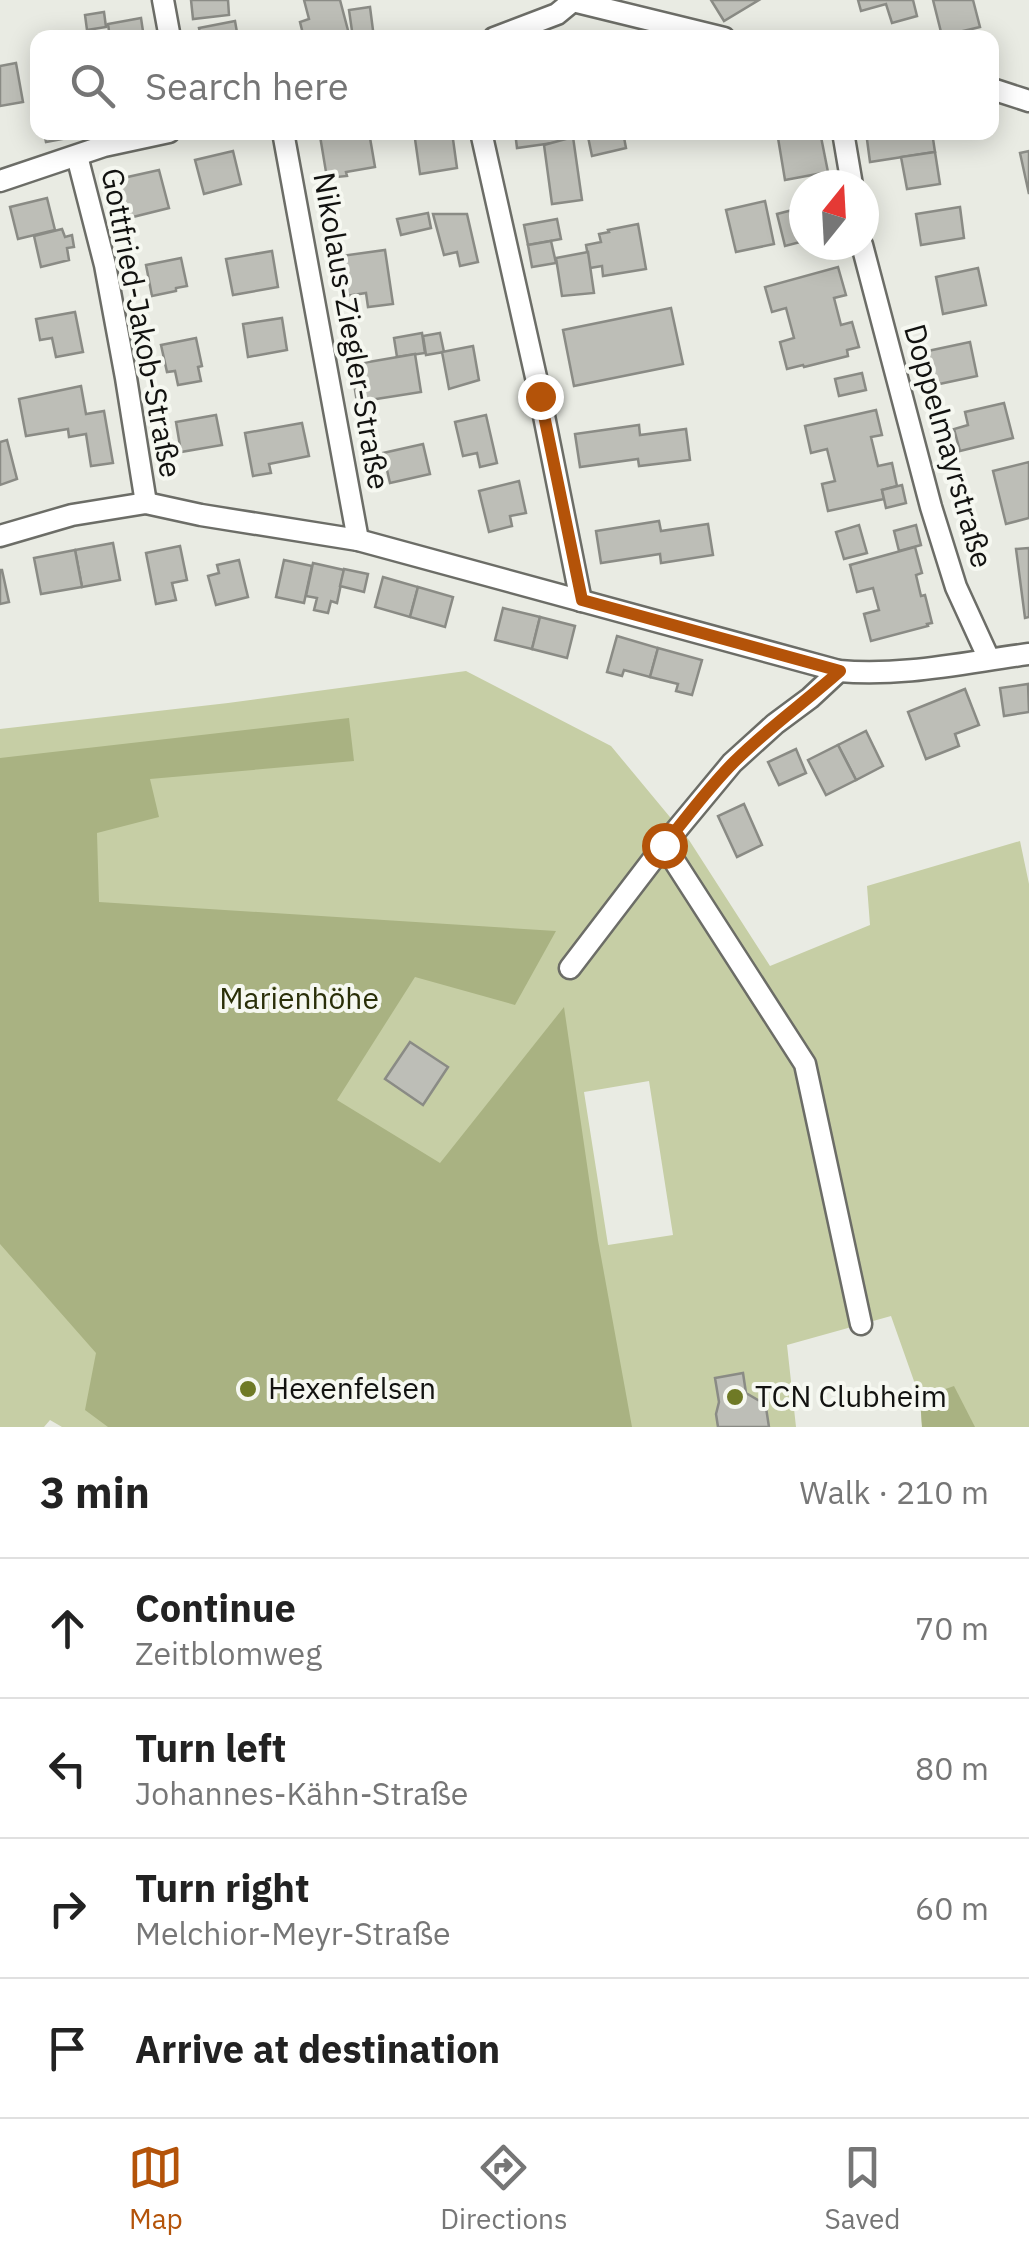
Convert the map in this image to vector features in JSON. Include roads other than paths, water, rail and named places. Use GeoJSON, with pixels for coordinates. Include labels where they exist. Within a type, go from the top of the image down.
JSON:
{"type":"FeatureCollection","features":[{"type":"Feature","properties":{"kind":"street"},"geometry":{"type":"LineString","coordinates":[[163,0],[169,30]]}},
{"type":"Feature","properties":{"kind":"street"},"geometry":{"type":"LineString","coordinates":[[515,30],[557,14],[573,1],[691,30]]}},
{"type":"Feature","properties":{"kind":"street"},"geometry":{"type":"LineString","coordinates":[[999,91],[1029,101]]}},
{"type":"Feature","properties":{"kind":"street"},"geometry":{"type":"LineString","coordinates":[[0,182],[132,140]]}},
{"type":"Feature","properties":{"kind":"street","name":"Nikolaus-Ziegler-Straße"},"geometry":{"type":"LineString","coordinates":[[284,140],[358,540]]}},
{"type":"Feature","properties":{"kind":"street"},"geometry":{"type":"LineString","coordinates":[[483,140],[582,600]]}},
{"type":"Feature","properties":{"kind":"street"},"geometry":{"type":"LineString","coordinates":[[844,140],[849,170]]}},
{"type":"Feature","properties":{"kind":"street","name":"Gottfried-Jakob-Straße"},"geometry":{"type":"LineString","coordinates":[[77,156],[105,265],[146,502]]}},
{"type":"Feature","properties":{"kind":"street","name":"Doppelmayrstraße"},"geometry":{"type":"LineString","coordinates":[[866,260],[936,523],[956,587],[989,659]]}},
{"type":"Feature","properties":{"kind":"street"},"geometry":{"type":"LineString","coordinates":[[0,536],[72,515],[146,502],[201,515],[358,540],[840,671],[867,674],[1029,654]]}},
{"type":"Feature","properties":{"kind":"street"},"geometry":{"type":"LineString","coordinates":[[570,968],[732,764],[840,671]]}},
{"type":"Feature","properties":{"kind":"street"},"geometry":{"type":"LineString","coordinates":[[664,845],[805,1064],[861,1324]]}},
{"type":"Feature","properties":{"kind":"place","name":"Hexenfelsen"},"geometry":{"type":"Point","coordinates":[248,1389]}},
{"type":"Feature","properties":{"kind":"place","name":"TCN Clubheim"},"geometry":{"type":"Point","coordinates":[735,1397]}},
{"type":"Feature","properties":{"kind":"park label","name":"Marienhöhe"},"geometry":{"type":"Point","coordinates":[299,999]}}]}
